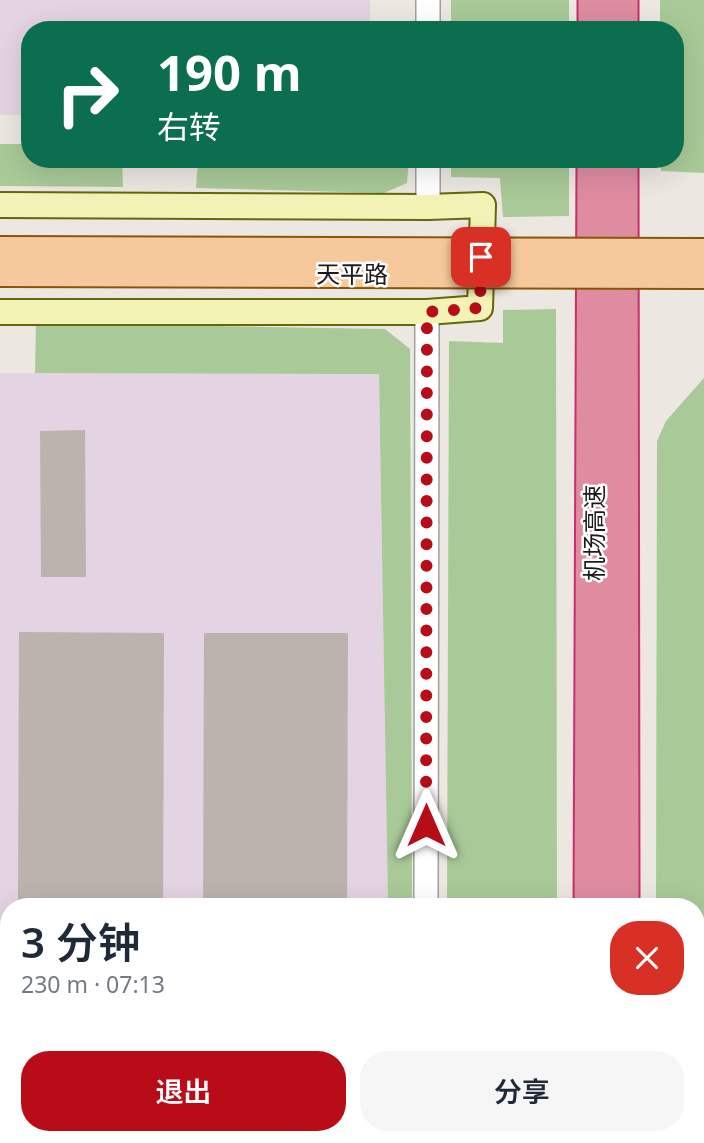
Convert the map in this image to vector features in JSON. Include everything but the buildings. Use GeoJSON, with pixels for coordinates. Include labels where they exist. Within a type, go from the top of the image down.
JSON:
{"type":"FeatureCollection","features":[{"type":"Feature","properties":{"kind":"highway"},"geometry":{"type":"LineString","coordinates":[[595,0],[595,21]]}},
{"type":"Feature","properties":{"kind":"highway"},"geometry":{"type":"LineString","coordinates":[[621,0],[621,21]]}},
{"type":"Feature","properties":{"kind":"highway","name":"机场高速"},"geometry":{"type":"LineString","coordinates":[[591,898],[594,168]]}},
{"type":"Feature","properties":{"kind":"highway","name":"机场高速"},"geometry":{"type":"LineString","coordinates":[[621,168],[622,898]]}},
{"type":"Feature","properties":{"kind":"main road"},"geometry":{"type":"LineString","coordinates":[[0,205],[483,205],[480,308],[427,312],[0,313]]}},
{"type":"Feature","properties":{"kind":"main road","name":"天平路"},"geometry":{"type":"LineString","coordinates":[[0,251],[704,253]]}},
{"type":"Feature","properties":{"kind":"main road","name":"天平路"},"geometry":{"type":"LineString","coordinates":[[0,272],[704,274]]}},
{"type":"Feature","properties":{"kind":"street"},"geometry":{"type":"LineString","coordinates":[[428,0],[428,21]]}},
{"type":"Feature","properties":{"kind":"street"},"geometry":{"type":"LineString","coordinates":[[428,168],[428,207]]}},
{"type":"Feature","properties":{"kind":"street"},"geometry":{"type":"LineString","coordinates":[[426,898],[427,312]]}},
{"type":"Feature","properties":{"kind":"shaded area"},"geometry":{"type":"Polygon","coordinates":[[[0,0],[370,0],[370,21],[21,21],[21,115],[0,115],[0,0]]]}},
{"type":"Feature","properties":{"kind":"shaded area"},"geometry":{"type":"Polygon","coordinates":[[[0,373],[379,374],[388,898],[0,898],[0,373]]]}},
{"type":"Feature","properties":{"kind":"green space"},"geometry":{"type":"Polygon","coordinates":[[[451,0],[569,0],[569,21],[451,21],[451,0]]]}},
{"type":"Feature","properties":{"kind":"green space"},"geometry":{"type":"Polygon","coordinates":[[[660,0],[704,0],[704,173],[661,171],[661,168],[684,168],[684,21],[660,21],[660,0]]]}},
{"type":"Feature","properties":{"kind":"green space"},"geometry":{"type":"Polygon","coordinates":[[[0,144],[21,144],[21,168],[122,168],[123,187],[0,186],[0,144]]]}},
{"type":"Feature","properties":{"kind":"green space"},"geometry":{"type":"Polygon","coordinates":[[[197,168],[408,168],[407,183],[384,193],[196,188],[197,168]]]}},
{"type":"Feature","properties":{"kind":"green space"},"geometry":{"type":"Polygon","coordinates":[[[451,168],[569,168],[569,216],[503,217],[500,178],[451,177],[451,168]]]}},
{"type":"Feature","properties":{"kind":"green space"},"geometry":{"type":"Polygon","coordinates":[[[556,309],[557,898],[447,898],[449,341],[503,343],[503,310],[556,309]]]}},
{"type":"Feature","properties":{"kind":"green space"},"geometry":{"type":"Polygon","coordinates":[[[36,323],[385,329],[410,349],[412,898],[388,898],[379,374],[35,373],[36,323]]]}},
{"type":"Feature","properties":{"kind":"green space"},"geometry":{"type":"Polygon","coordinates":[[[704,378],[704,898],[656,898],[657,441],[666,421],[704,378]]]}},
{"type":"Feature","properties":{"kind":"route"},"geometry":{"type":"LineString","coordinates":[[426,825],[427,312],[480,308],[481,257]]}}]}
